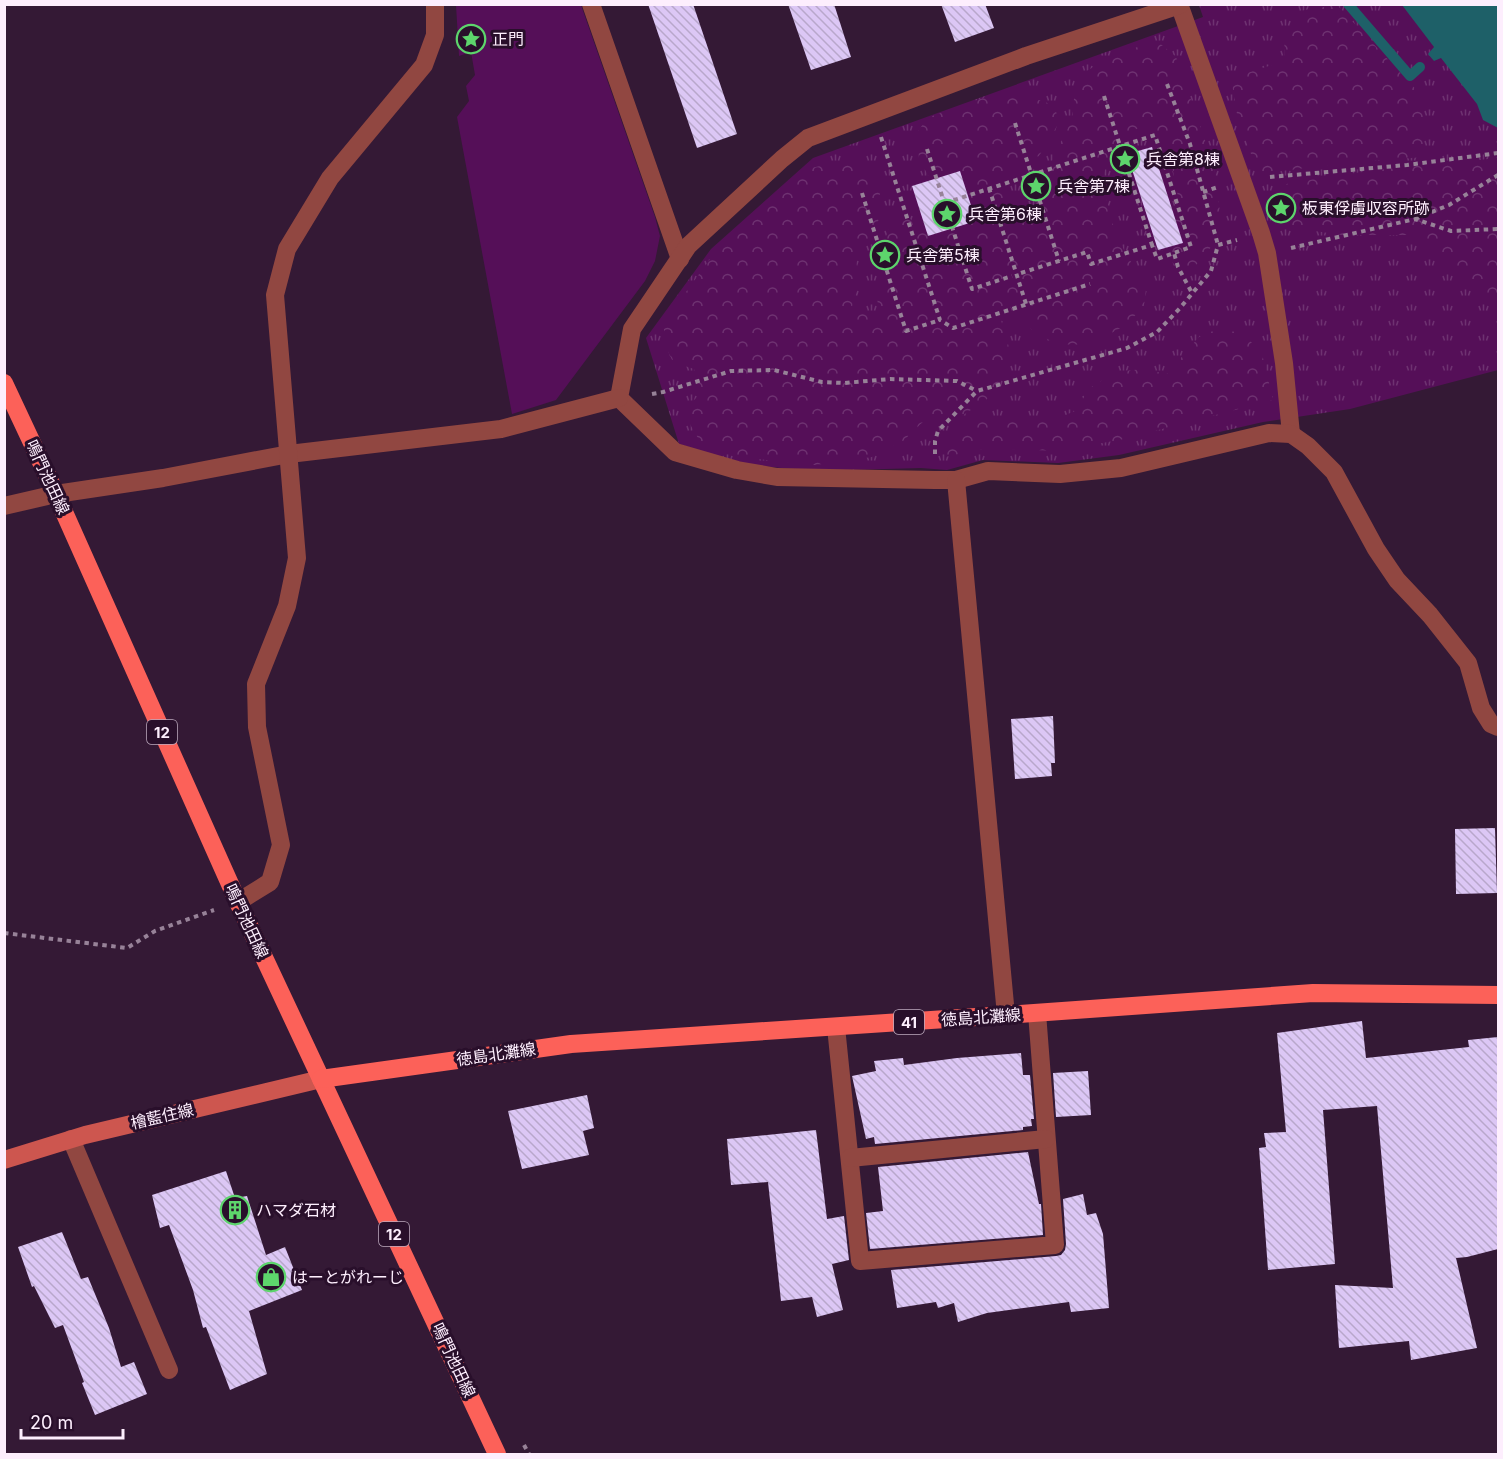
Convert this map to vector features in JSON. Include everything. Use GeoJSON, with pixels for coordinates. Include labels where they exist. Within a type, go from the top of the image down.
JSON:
{"type":"FeatureCollection","features":[{"type":"Feature","properties":{"kind":"main road","name":"鳴門池田線"},"geometry":{"type":"LineString","coordinates":[[4,383],[238,902],[497,1455]]}},
{"type":"Feature","properties":{"kind":"main road","name":"徳島北灘線"},"geometry":{"type":"LineString","coordinates":[[321,1079],[572,1044],[1313,993],[1498,995]]}},
{"type":"Feature","properties":{"kind":"main road","name":"檜藍住線"},"geometry":{"type":"LineString","coordinates":[[4,1160],[85,1134],[321,1079]]}},
{"type":"Feature","properties":{"kind":"main road"},"geometry":{"type":"LineString","coordinates":[[4,1153],[30,1152]]}},
{"type":"Feature","properties":{"kind":"main road"},"geometry":{"type":"LineString","coordinates":[[4,1169],[30,1152]]}},
{"type":"Feature","properties":{"kind":"street"},"geometry":{"type":"LineString","coordinates":[[238,902],[270,882],[280,845],[257,728],[256,684],[287,606],[297,558],[274,295],[287,249],[330,178],[424,65],[435,35],[435,4]]}},
{"type":"Feature","properties":{"kind":"street"},"geometry":{"type":"LineString","coordinates":[[591,4],[680,259]]}},
{"type":"Feature","properties":{"kind":"street"},"geometry":{"type":"LineString","coordinates":[[619,398],[632,328],[688,246],[808,138],[1026,56],[1179,5],[1267,253],[1284,363],[1291,434]]}},
{"type":"Feature","properties":{"kind":"street"},"geometry":{"type":"LineString","coordinates":[[4,506],[56,494],[163,478],[289,454],[501,429],[619,398]]}},
{"type":"Feature","properties":{"kind":"street"},"geometry":{"type":"LineString","coordinates":[[619,398],[675,452],[737,470],[777,477],[956,480],[988,471],[1059,474],[1121,468],[1269,433],[1291,434],[1308,446],[1334,472],[1370,539],[1397,580],[1430,615],[1468,663],[1481,708],[1491,724],[1498,727]]}},
{"type":"Feature","properties":{"kind":"street"},"geometry":{"type":"LineString","coordinates":[[956,480],[1006,1015]]}},
{"type":"Feature","properties":{"kind":"street"},"geometry":{"type":"LineString","coordinates":[[836,1027],[860,1261],[1055,1245],[1037,1013]]}},
{"type":"Feature","properties":{"kind":"street"},"geometry":{"type":"LineString","coordinates":[[71,1139],[169,1370]]}},
{"type":"Feature","properties":{"kind":"street"},"geometry":{"type":"LineString","coordinates":[[850,1158],[1046,1139]]}},
{"type":"Feature","properties":{"kind":"path"},"geometry":{"type":"LineString","coordinates":[[935,480],[935,441],[938,431],[977,391],[1127,348],[1157,332],[1211,271],[1218,245],[1190,144],[1167,84]]}},
{"type":"Feature","properties":{"kind":"path"},"geometry":{"type":"LineString","coordinates":[[945,203],[1032,174],[1121,146],[1155,135],[1191,247],[1157,259],[1121,146],[1104,96]]}},
{"type":"Feature","properties":{"kind":"path"},"geometry":{"type":"LineString","coordinates":[[874,113],[940,320],[952,328],[1090,284]]}},
{"type":"Feature","properties":{"kind":"path"},"geometry":{"type":"LineString","coordinates":[[1015,123],[1059,261]]}},
{"type":"Feature","properties":{"kind":"path"},"geometry":{"type":"LineString","coordinates":[[927,149],[972,289],[1012,276]]}},
{"type":"Feature","properties":{"kind":"path"},"geometry":{"type":"LineString","coordinates":[[1241,180],[1407,165],[1498,153]]}},
{"type":"Feature","properties":{"kind":"path"},"geometry":{"type":"LineString","coordinates":[[1267,253],[1415,219],[1449,205],[1498,175]]}},
{"type":"Feature","properties":{"kind":"path"},"geometry":{"type":"LineString","coordinates":[[989,188],[1026,304]]}},
{"type":"Feature","properties":{"kind":"path"},"geometry":{"type":"LineString","coordinates":[[862,193],[906,331],[940,320]]}},
{"type":"Feature","properties":{"kind":"path"},"geometry":{"type":"LineString","coordinates":[[1415,219],[1451,231],[1498,230]]}},
{"type":"Feature","properties":{"kind":"path"},"geometry":{"type":"LineString","coordinates":[[1218,245],[1261,233]]}},
{"type":"Feature","properties":{"kind":"path"},"geometry":{"type":"LineString","coordinates":[[1021,273],[1087,252],[1091,264],[1152,245]]}},
{"type":"Feature","properties":{"kind":"path"},"geometry":{"type":"LineString","coordinates":[[1174,253],[1178,267],[1192,293]]}},
{"type":"Feature","properties":{"kind":"path"},"geometry":{"type":"LineString","coordinates":[[619,398],[663,392],[731,371],[774,370],[822,382],[844,383],[890,379],[957,381],[977,391]]}},
{"type":"Feature","properties":{"kind":"path"},"geometry":{"type":"LineString","coordinates":[[4,933],[127,948],[155,932],[238,902]]}},
{"type":"Feature","properties":{"kind":"green space"},"geometry":{"type":"Polygon","coordinates":[[[456,5],[581,5],[660,236],[655,261],[645,281],[556,400],[512,414],[457,117],[469,101],[466,86],[475,75],[471,52],[459,56],[456,5]]]}},
{"type":"Feature","properties":{"kind":"green space"},"geometry":{"type":"Polygon","coordinates":[[[1199,5],[1498,5],[1498,370],[1350,409],[1263,422],[1119,455],[1058,463],[983,460],[947,470],[921,468],[811,471],[743,464],[679,444],[646,338],[711,249],[813,158],[1203,17],[1199,5]]]}},
{"type":"Feature","properties":{"kind":"green space"},"geometry":{"type":"Polygon","coordinates":[[[1337,5],[1423,97],[1424,157],[1345,163],[1258,174],[1237,114],[1231,78],[1285,61],[1284,34],[1304,10],[1337,5]]]}},
{"type":"Feature","properties":{"kind":"green space"},"geometry":{"type":"Polygon","coordinates":[[[1157,41],[1176,57],[1214,166],[1222,228],[1205,257],[1191,269],[1179,269],[1164,254],[1157,240],[1168,213],[1179,202],[1172,166],[1158,135],[1141,127],[1121,136],[1113,146],[1102,179],[1111,220],[1127,257],[1138,270],[1146,289],[1144,306],[1126,325],[1095,342],[1073,345],[1054,343],[1031,329],[1006,302],[1001,320],[1010,351],[1008,370],[987,399],[962,416],[928,417],[903,441],[872,457],[815,465],[747,458],[702,445],[691,426],[687,407],[701,393],[694,369],[673,362],[664,343],[664,322],[716,251],[811,168],[843,161],[861,163],[879,187],[882,212],[872,235],[856,256],[858,281],[852,307],[879,321],[877,294],[891,264],[886,237],[891,220],[906,214],[919,229],[949,223],[967,207],[970,191],[963,179],[944,181],[929,177],[919,159],[917,133],[927,118],[1011,88],[1020,91],[1025,99],[1039,100],[1053,105],[1060,121],[1039,156],[1015,165],[1005,190],[1009,211],[1032,214],[1046,190],[1054,155],[1072,120],[1076,78],[1112,55],[1157,41]]]}},
{"type":"Feature","properties":{"kind":"green space"},"geometry":{"type":"Polygon","coordinates":[[[1498,157],[1498,311],[1410,235],[1342,235],[1281,226],[1271,208],[1271,199],[1276,190],[1295,182],[1358,172],[1498,157]]]}},
{"type":"Feature","properties":{"kind":"green space"},"geometry":{"type":"Polygon","coordinates":[[[1220,328],[1246,335],[1263,358],[1273,400],[1124,439],[1059,451],[987,448],[945,457],[949,435],[964,424],[984,420],[1056,419],[1075,411],[1090,388],[1115,372],[1143,369],[1167,374],[1199,337],[1220,328]]]}},
{"type":"Feature","properties":{"kind":"shaded area"},"geometry":{"type":"Polygon","coordinates":[[[1402,5],[1498,5],[1498,128],[1483,120],[1477,104],[1441,58],[1434,61],[1428,54],[1434,47],[1402,5]]]}},
{"type":"Feature","properties":{"kind":"building"},"geometry":{"type":"Polygon","coordinates":[[[648,4],[693,4],[737,134],[697,148],[648,4]]]}},
{"type":"Feature","properties":{"kind":"building"},"geometry":{"type":"Polygon","coordinates":[[[788,4],[834,4],[851,57],[811,70],[788,4]]]}},
{"type":"Feature","properties":{"kind":"building"},"geometry":{"type":"Polygon","coordinates":[[[941,4],[985,4],[994,28],[955,42],[941,4]]]}},
{"type":"Feature","properties":{"kind":"building"},"geometry":{"type":"Polygon","coordinates":[[[1152,147],[1183,243],[1158,250],[1127,154],[1152,147]]]}},
{"type":"Feature","properties":{"kind":"building"},"geometry":{"type":"Polygon","coordinates":[[[960,171],[976,221],[928,236],[912,186],[960,171]]]}},
{"type":"Feature","properties":{"kind":"building"},"geometry":{"type":"Polygon","coordinates":[[[1053,716],[1055,763],[1051,763],[1052,776],[1015,779],[1011,719],[1053,716]]]}},
{"type":"Feature","properties":{"kind":"building"},"geometry":{"type":"Polygon","coordinates":[[[1495,828],[1497,893],[1456,894],[1455,829],[1495,828]]]}},
{"type":"Feature","properties":{"kind":"building"},"geometry":{"type":"Polygon","coordinates":[[[1362,1021],[1366,1058],[1469,1047],[1468,1040],[1498,1037],[1498,1249],[1456,1258],[1477,1348],[1411,1360],[1409,1341],[1339,1348],[1335,1285],[1393,1288],[1377,1106],[1323,1110],[1335,1264],[1268,1270],[1259,1148],[1266,1147],[1264,1133],[1286,1132],[1277,1033],[1362,1021]]]}},
{"type":"Feature","properties":{"kind":"building"},"geometry":{"type":"Polygon","coordinates":[[[1021,1053],[1023,1075],[1030,1075],[1034,1119],[1031,1119],[1032,1126],[1023,1127],[1023,1130],[875,1144],[874,1137],[866,1139],[852,1076],[876,1071],[874,1061],[903,1058],[904,1065],[1021,1053]]]}},
{"type":"Feature","properties":{"kind":"building"},"geometry":{"type":"Polygon","coordinates":[[[1088,1071],[1091,1115],[1056,1117],[1053,1073],[1088,1071]]]}},
{"type":"Feature","properties":{"kind":"building"},"geometry":{"type":"Polygon","coordinates":[[[587,1095],[594,1128],[583,1131],[589,1155],[522,1169],[508,1111],[587,1095]]]}},
{"type":"Feature","properties":{"kind":"building"},"geometry":{"type":"Polygon","coordinates":[[[816,1130],[827,1219],[844,1216],[849,1260],[832,1264],[843,1310],[817,1317],[812,1297],[781,1301],[768,1182],[731,1185],[727,1139],[816,1130]]]}},
{"type":"Feature","properties":{"kind":"building"},"geometry":{"type":"Polygon","coordinates":[[[1028,1152],[1039,1204],[1041,1204],[1043,1235],[870,1249],[866,1213],[883,1211],[878,1167],[1028,1152]]]}},
{"type":"Feature","properties":{"kind":"building"},"geometry":{"type":"Polygon","coordinates":[[[226,1171],[235,1198],[247,1196],[266,1255],[285,1247],[302,1290],[249,1311],[267,1374],[230,1390],[206,1327],[203,1328],[193,1290],[169,1225],[160,1228],[152,1195],[226,1171]]]}},
{"type":"Feature","properties":{"kind":"building"},"geometry":{"type":"Polygon","coordinates":[[[1083,1194],[1087,1215],[1096,1213],[1103,1234],[1109,1308],[1071,1312],[1069,1302],[987,1313],[958,1322],[954,1303],[938,1308],[936,1302],[897,1308],[891,1270],[1061,1255],[1066,1244],[1063,1199],[1083,1194]]]}},
{"type":"Feature","properties":{"kind":"building"},"geometry":{"type":"Polygon","coordinates":[[[62,1232],[81,1279],[88,1277],[109,1328],[121,1367],[134,1362],[147,1394],[95,1415],[63,1325],[55,1328],[34,1286],[32,1287],[18,1247],[62,1232]]]}},
{"type":"Feature","properties":{"kind":"waterway"},"geometry":{"type":"LineString","coordinates":[[1348,4],[1410,76],[1420,67]]}},
{"type":"Feature","properties":{"kind":"place","name":"正門"},"geometry":{"type":"Point","coordinates":[471,39]}},
{"type":"Feature","properties":{"kind":"place","name":"兵舎第8棟"},"geometry":{"type":"Point","coordinates":[1125,159]}},
{"type":"Feature","properties":{"kind":"place","name":"兵舎第7棟"},"geometry":{"type":"Point","coordinates":[1036,186]}},
{"type":"Feature","properties":{"kind":"place","name":"板東俘虜収容所跡"},"geometry":{"type":"Point","coordinates":[1281,208]}},
{"type":"Feature","properties":{"kind":"place","name":"兵舎第6棟"},"geometry":{"type":"Point","coordinates":[947,214]}},
{"type":"Feature","properties":{"kind":"place","name":"兵舎第5棟"},"geometry":{"type":"Point","coordinates":[885,255]}},
{"type":"Feature","properties":{"kind":"place","name":"ハマダ石材"},"geometry":{"type":"Point","coordinates":[235,1210]}},
{"type":"Feature","properties":{"kind":"place","name":"はーとがれーじ"},"geometry":{"type":"Point","coordinates":[271,1277]}}]}
